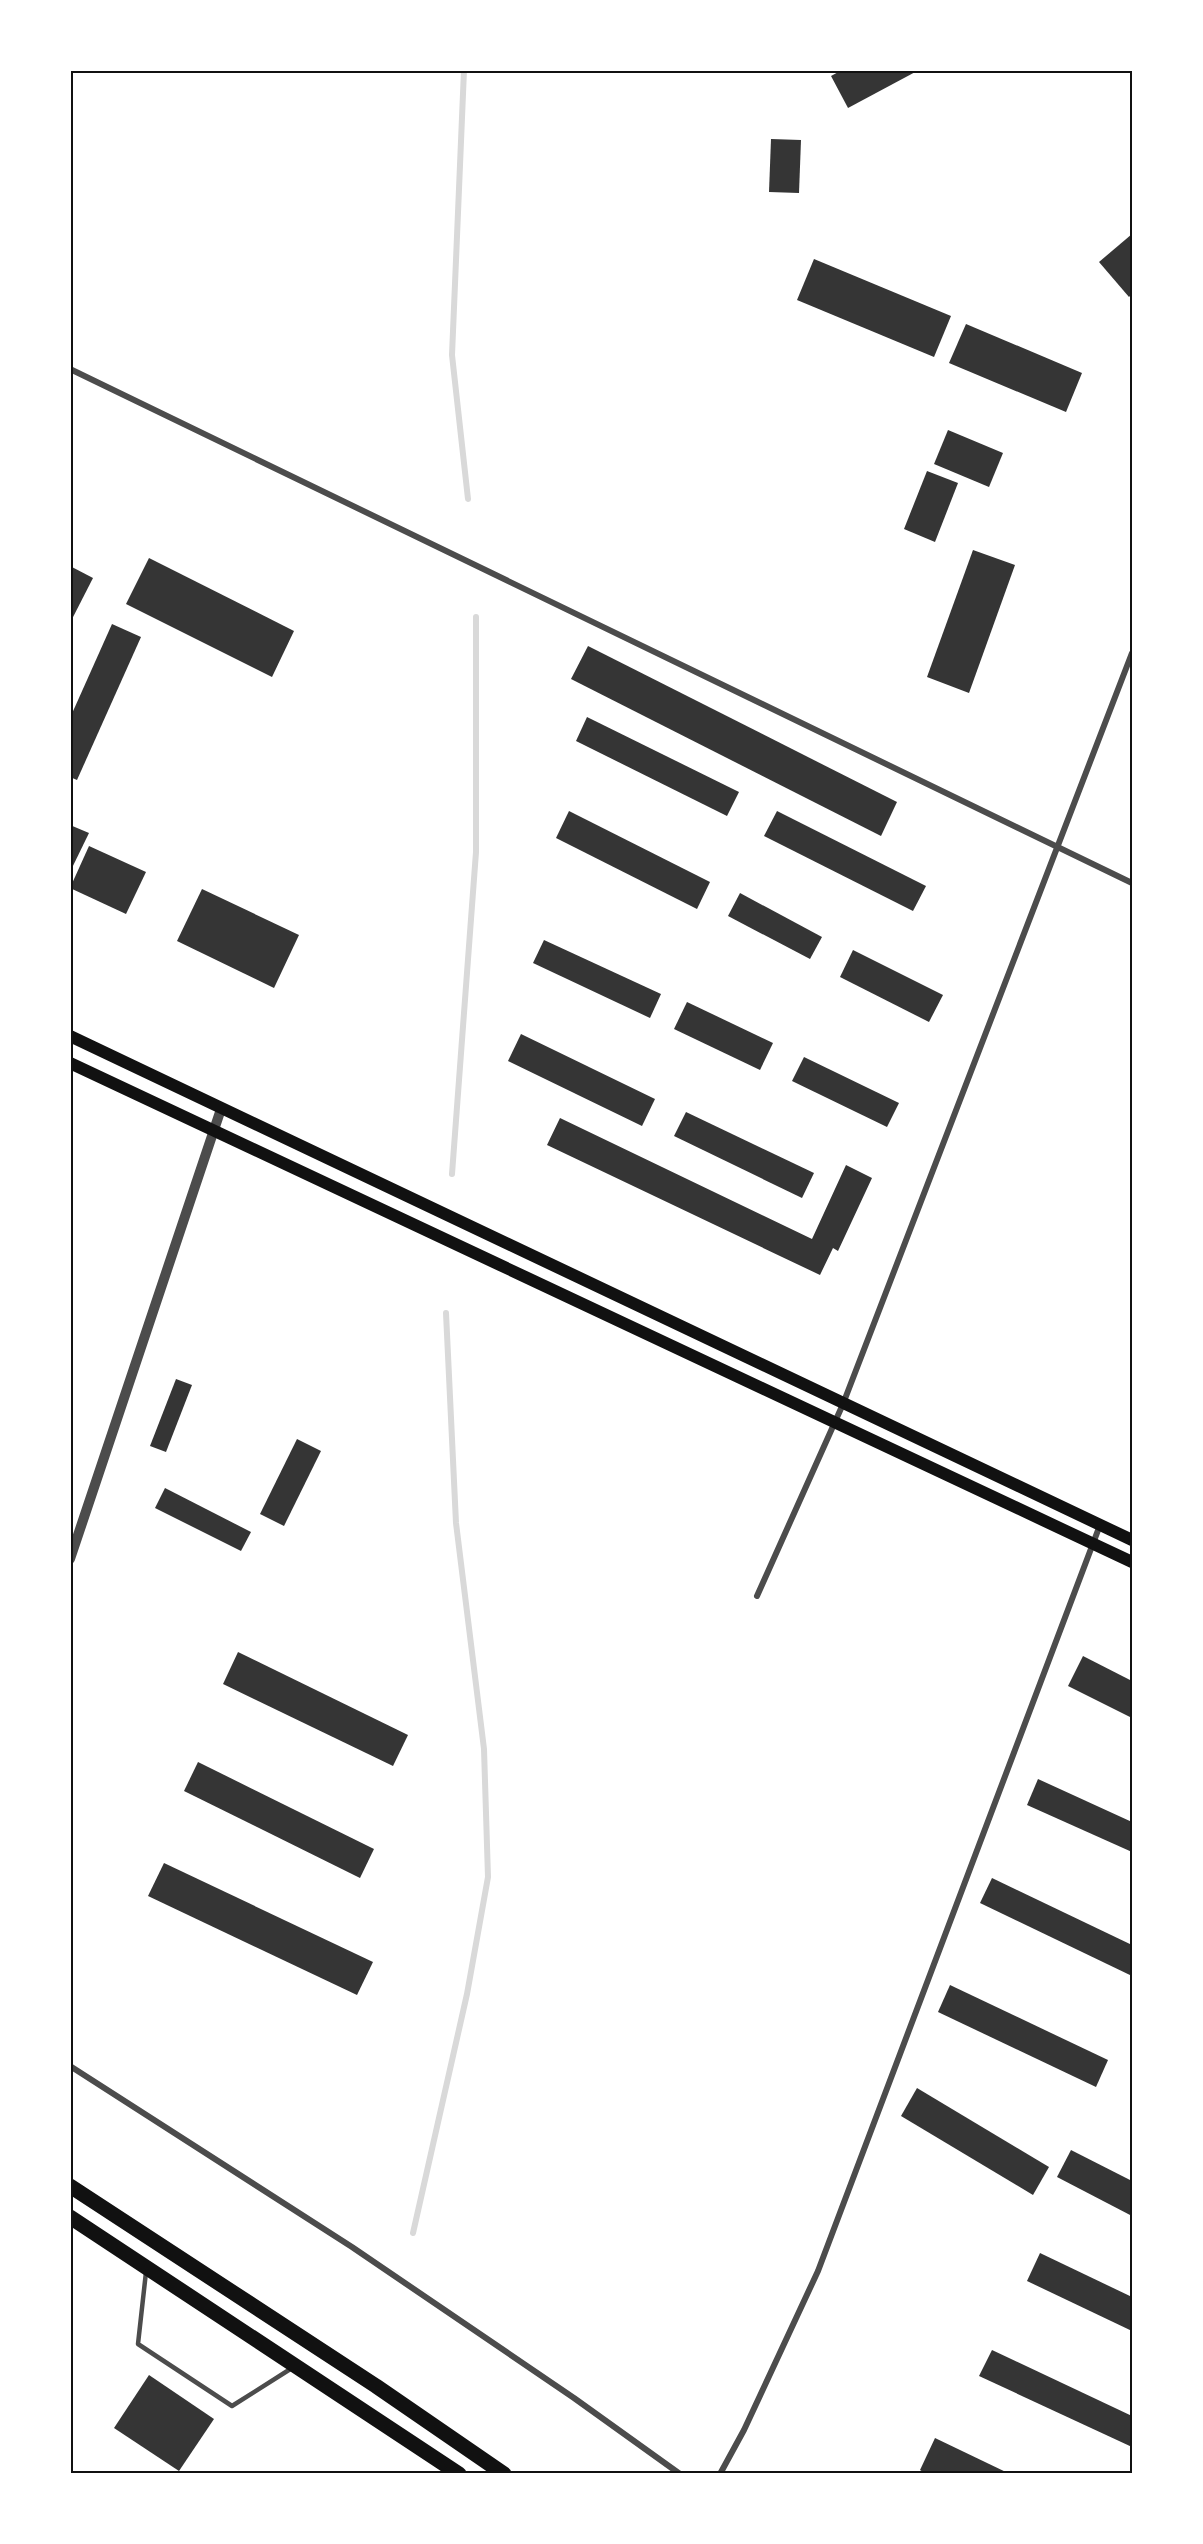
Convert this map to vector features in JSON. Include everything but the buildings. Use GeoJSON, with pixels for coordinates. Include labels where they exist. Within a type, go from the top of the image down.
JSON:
{"type":"FeatureCollection","features":[{"type":"Feature","properties":{"kind":"main road"},"geometry":{"type":"LineString","coordinates":[[70,1036],[1132,1540]]}},
{"type":"Feature","properties":{"kind":"main road"},"geometry":{"type":"LineString","coordinates":[[70,1063],[1132,1562]]}},
{"type":"Feature","properties":{"kind":"main road"},"geometry":{"type":"LineString","coordinates":[[70,2186],[376,2386],[504,2474]]}},
{"type":"Feature","properties":{"kind":"main road"},"geometry":{"type":"LineString","coordinates":[[70,2217],[459,2474]]}},
{"type":"Feature","properties":{"kind":"street"},"geometry":{"type":"LineString","coordinates":[[70,369],[1058,845],[1132,883]]}},
{"type":"Feature","properties":{"kind":"street"},"geometry":{"type":"LineString","coordinates":[[758,1596],[843,1404],[1132,652]]}},
{"type":"Feature","properties":{"kind":"street"},"geometry":{"type":"LineString","coordinates":[[70,1559],[221,1109]]}},
{"type":"Feature","properties":{"kind":"street"},"geometry":{"type":"LineString","coordinates":[[720,2474],[744,2430],[818,2271],[1100,1525]]}},
{"type":"Feature","properties":{"kind":"street"},"geometry":{"type":"LineString","coordinates":[[70,2066],[352,2247],[574,2398],[680,2474]]}},
{"type":"Feature","properties":{"kind":"lane"},"geometry":{"type":"LineString","coordinates":[[147,2266],[138,2344],[222,2400],[232,2406],[296,2365]]}},
{"type":"Feature","properties":{"kind":"waterway"},"geometry":{"type":"LineString","coordinates":[[464,70],[452,355],[468,499]]}},
{"type":"Feature","properties":{"kind":"waterway"},"geometry":{"type":"LineString","coordinates":[[452,1174],[476,852],[476,617]]}},
{"type":"Feature","properties":{"kind":"waterway"},"geometry":{"type":"LineString","coordinates":[[413,2233],[467,1994],[488,1877],[484,1749],[456,1523],[446,1313]]}}]}
